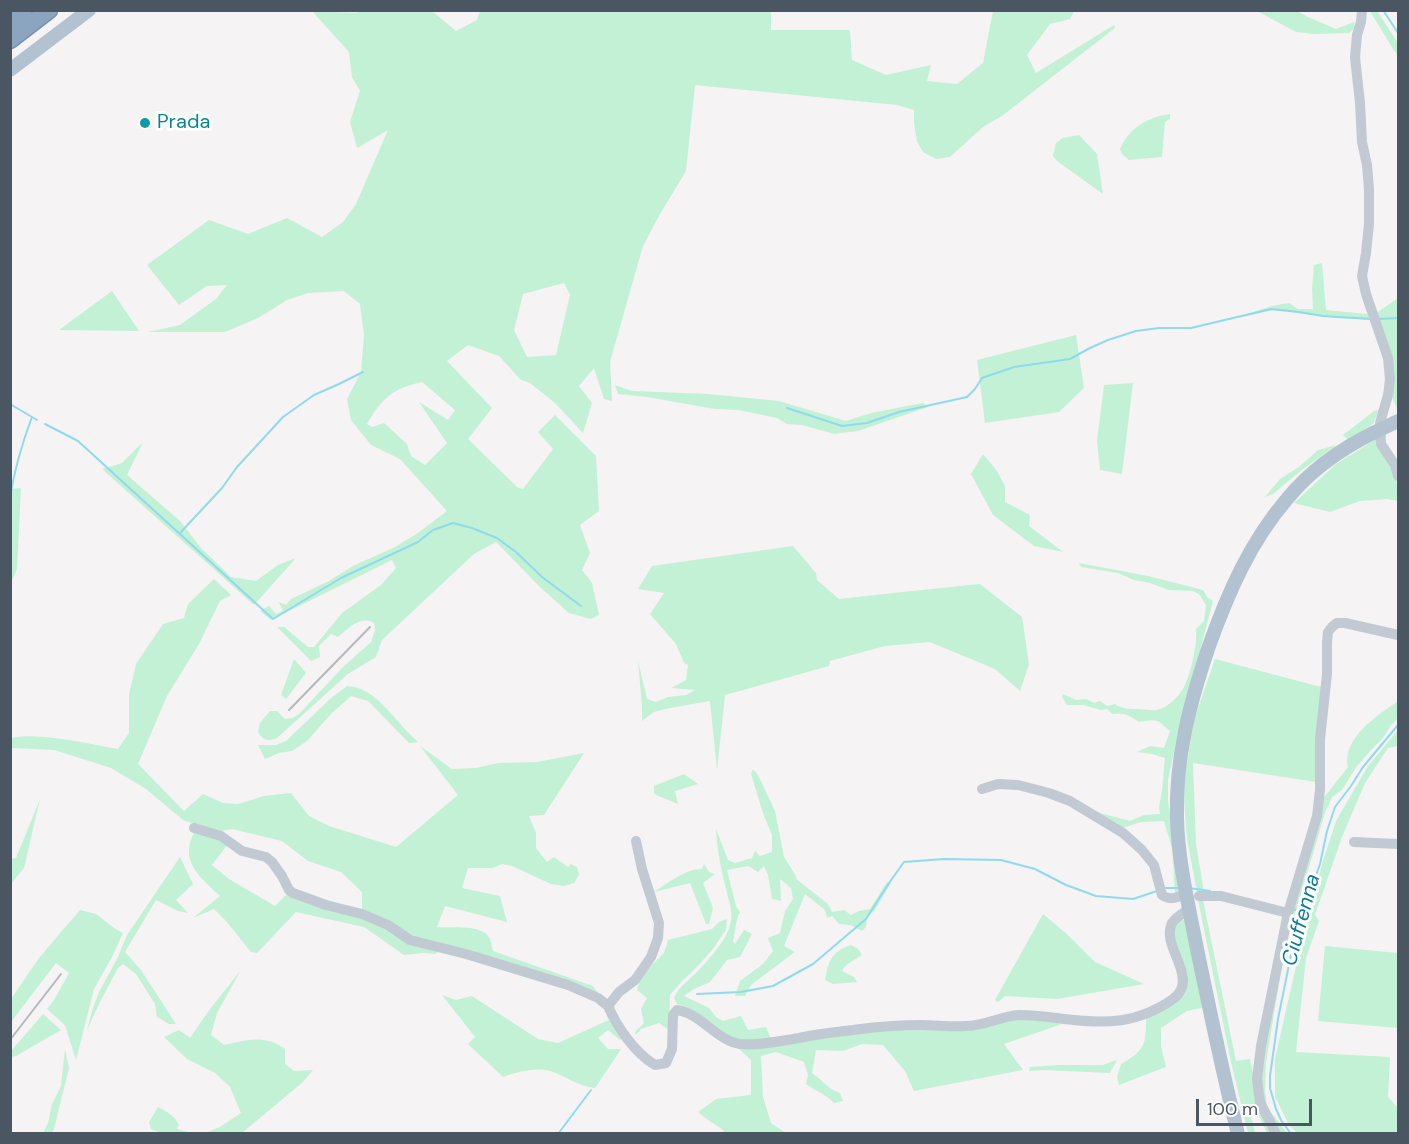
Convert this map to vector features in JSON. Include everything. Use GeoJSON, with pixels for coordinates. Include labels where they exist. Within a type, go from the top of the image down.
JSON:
{"type":"FeatureCollection","features":[{"type":"Feature","properties":{"kind":"highway"},"geometry":{"type":"LineString","coordinates":[[10,21],[24,10]]}},
{"type":"Feature","properties":{"kind":"highway"},"geometry":{"type":"LineString","coordinates":[[10,40],[49,10]]}},
{"type":"Feature","properties":{"kind":"main road"},"geometry":{"type":"LineString","coordinates":[[10,70],[89,10]]}},
{"type":"Feature","properties":{"kind":"main road"},"geometry":{"type":"LineString","coordinates":[[1238,1134],[1221,1065],[1177,836],[1177,777],[1183,737],[1205,658],[1219,619],[1235,581],[1264,529],[1288,497],[1332,458],[1372,433],[1398,421]]}},
{"type":"Feature","properties":{"kind":"street"},"geometry":{"type":"LineString","coordinates":[[1362,10],[1355,57],[1362,142],[1369,189],[1369,224],[1362,276],[1388,358],[1388,394],[1380,423],[1381,444],[1395,465],[1398,476]]}},
{"type":"Feature","properties":{"kind":"street"},"geometry":{"type":"LineString","coordinates":[[1276,1134],[1260,1102],[1257,1079],[1261,1046],[1288,913],[1317,816],[1328,632],[1337,623],[1345,623],[1398,635]]}},
{"type":"Feature","properties":{"kind":"street"},"geometry":{"type":"LineString","coordinates":[[194,828],[221,836],[242,851],[266,857],[272,862],[293,893],[326,906],[362,914],[388,925],[410,940],[466,954],[568,985],[598,998],[608,1006],[615,1022],[627,1038],[646,1060],[655,1065],[666,1063],[672,1049],[672,1015],[677,1010],[701,1020],[719,1035],[739,1044],[765,1044],[874,1027],[968,1026],[1017,1015],[1101,1022],[1130,1020],[1173,999],[1182,988],[1183,981],[1182,970],[1172,944],[1173,921],[1170,904],[1176,897],[1166,898],[1162,895],[1154,865],[1142,850],[1123,833],[1070,801],[1018,785],[998,784],[982,789]]}},
{"type":"Feature","properties":{"kind":"street"},"geometry":{"type":"LineString","coordinates":[[608,1006],[619,992],[635,980],[651,957],[658,938],[659,923],[636,841]]}},
{"type":"Feature","properties":{"kind":"street"},"geometry":{"type":"LineString","coordinates":[[1354,842],[1398,844]]}},
{"type":"Feature","properties":{"kind":"street"},"geometry":{"type":"LineString","coordinates":[[1199,896],[1221,896],[1288,913]]}},
{"type":"Feature","properties":{"kind":"street"},"geometry":{"type":"LineString","coordinates":[[1173,921],[1190,909]]}},
{"type":"Feature","properties":{"kind":"green space"},"geometry":{"type":"Polygon","coordinates":[[[360,10],[432,11],[456,31],[477,20],[480,11],[771,11],[771,30],[850,30],[852,60],[886,75],[931,65],[927,81],[957,84],[983,63],[993,11],[1074,11],[1070,19],[1050,24],[1027,55],[1036,73],[1114,25],[1115,28],[1002,116],[983,127],[950,157],[936,159],[923,152],[917,142],[914,110],[897,105],[695,85],[686,171],[643,246],[610,362],[612,401],[604,399],[594,368],[579,386],[592,403],[583,433],[555,403],[530,383],[521,380],[499,356],[468,345],[447,361],[492,408],[468,439],[517,487],[523,489],[553,449],[538,432],[555,415],[596,456],[599,511],[580,525],[590,553],[582,570],[592,583],[599,615],[591,619],[569,613],[496,542],[474,554],[382,640],[376,657],[348,674],[277,738],[268,740],[258,732],[260,723],[270,711],[277,711],[285,719],[293,718],[300,713],[342,668],[371,642],[375,630],[374,623],[364,621],[354,624],[338,637],[331,634],[319,646],[320,657],[311,661],[277,627],[284,627],[308,647],[314,647],[342,613],[381,585],[396,568],[392,560],[271,620],[260,611],[269,606],[276,614],[283,611],[279,602],[286,605],[291,599],[393,548],[447,511],[400,459],[371,445],[351,420],[347,399],[361,372],[364,335],[360,304],[344,291],[308,293],[287,300],[258,318],[225,332],[148,332],[180,325],[216,299],[227,285],[207,286],[179,305],[147,265],[209,220],[248,234],[287,218],[322,237],[343,222],[356,204],[388,130],[357,148],[350,122],[360,91],[352,77],[349,52],[312,11],[356,13],[360,10]],[[564,283],[523,294],[514,330],[527,357],[556,355],[570,295],[564,283]],[[422,382],[403,388],[389,396],[378,407],[367,424],[372,427],[384,423],[407,444],[411,456],[425,465],[447,443],[419,402],[448,420],[455,410],[422,382]]]}},
{"type":"Feature","properties":{"kind":"green space"},"geometry":{"type":"Polygon","coordinates":[[[1257,11],[1297,11],[1336,29],[1354,22],[1355,28],[1349,33],[1296,32],[1257,11]]]}},
{"type":"Feature","properties":{"kind":"green space"},"geometry":{"type":"Polygon","coordinates":[[[1370,11],[1377,11],[1398,43],[1398,56],[1393,49],[1370,11]]]}},
{"type":"Feature","properties":{"kind":"green space"},"geometry":{"type":"Polygon","coordinates":[[[1170,114],[1170,119],[1165,122],[1162,157],[1129,160],[1122,154],[1120,149],[1134,129],[1154,118],[1170,114]]]}},
{"type":"Feature","properties":{"kind":"green space"},"geometry":{"type":"Polygon","coordinates":[[[1079,135],[1097,154],[1103,194],[1053,156],[1056,143],[1063,138],[1079,135]]]}},
{"type":"Feature","properties":{"kind":"green space"},"geometry":{"type":"Polygon","coordinates":[[[1322,263],[1326,310],[1367,314],[1371,320],[1274,310],[1238,318],[1289,303],[1298,309],[1313,309],[1314,265],[1322,263]]]}},
{"type":"Feature","properties":{"kind":"green space"},"geometry":{"type":"Polygon","coordinates":[[[112,291],[139,331],[59,330],[112,291]]]}},
{"type":"Feature","properties":{"kind":"green space"},"geometry":{"type":"Polygon","coordinates":[[[1398,298],[1398,411],[1391,395],[1375,314],[1398,298]]]}},
{"type":"Feature","properties":{"kind":"green space"},"geometry":{"type":"Polygon","coordinates":[[[1076,335],[1084,388],[1059,412],[985,423],[977,360],[1076,335]]]}},
{"type":"Feature","properties":{"kind":"green space"},"geometry":{"type":"Polygon","coordinates":[[[1133,383],[1122,474],[1100,470],[1097,441],[1104,385],[1133,383]]]}},
{"type":"Feature","properties":{"kind":"green space"},"geometry":{"type":"Polygon","coordinates":[[[615,385],[632,391],[708,394],[779,401],[846,421],[871,413],[923,403],[928,407],[858,431],[834,434],[802,425],[787,424],[777,418],[739,410],[715,409],[618,394],[615,385]]]}},
{"type":"Feature","properties":{"kind":"green space"},"geometry":{"type":"Polygon","coordinates":[[[1379,410],[1373,424],[1348,440],[1343,435],[1374,411],[1379,410]]]}},
{"type":"Feature","properties":{"kind":"green space"},"geometry":{"type":"Polygon","coordinates":[[[1378,438],[1393,468],[1397,482],[1398,501],[1387,499],[1360,501],[1330,512],[1294,503],[1336,464],[1378,438]]]}},
{"type":"Feature","properties":{"kind":"green space"},"geometry":{"type":"Polygon","coordinates":[[[143,442],[127,475],[180,521],[201,548],[231,577],[256,581],[278,565],[296,558],[254,605],[102,469],[122,463],[143,442]]]}},
{"type":"Feature","properties":{"kind":"green space"},"geometry":{"type":"Polygon","coordinates":[[[1337,445],[1273,494],[1265,497],[1280,479],[1299,467],[1318,450],[1337,445]]]}},
{"type":"Feature","properties":{"kind":"green space"},"geometry":{"type":"Polygon","coordinates":[[[983,454],[997,471],[1005,486],[1005,502],[1030,515],[1029,526],[1063,552],[1034,546],[993,515],[971,474],[983,454]]]}},
{"type":"Feature","properties":{"kind":"green space"},"geometry":{"type":"Polygon","coordinates":[[[21,488],[17,569],[11,583],[11,489],[21,488]]]}},
{"type":"Feature","properties":{"kind":"green space"},"geometry":{"type":"Polygon","coordinates":[[[793,546],[816,573],[817,580],[839,599],[980,584],[1022,617],[1029,664],[1020,691],[995,669],[930,642],[885,646],[830,661],[829,666],[725,695],[717,770],[710,701],[654,712],[642,721],[638,661],[647,699],[656,702],[668,697],[686,695],[695,690],[671,688],[686,680],[688,665],[684,663],[676,644],[650,614],[664,593],[638,589],[652,566],[793,546]]]}},
{"type":"Feature","properties":{"kind":"green space"},"geometry":{"type":"Polygon","coordinates":[[[1079,563],[1148,576],[1203,590],[1213,601],[1168,780],[1168,801],[1182,893],[1175,894],[1172,848],[1164,821],[1141,822],[1120,829],[1089,810],[1130,821],[1144,815],[1160,814],[1165,758],[1137,752],[1150,746],[1164,748],[1170,731],[1156,721],[1139,722],[1120,713],[1112,714],[1107,709],[1067,705],[1062,697],[1063,694],[1076,700],[1086,699],[1094,703],[1100,701],[1107,706],[1115,704],[1129,709],[1155,710],[1165,707],[1186,684],[1195,651],[1196,629],[1204,621],[1206,605],[1199,594],[1193,591],[1169,590],[1118,573],[1081,567],[1079,563]]]}},
{"type":"Feature","properties":{"kind":"green space"},"geometry":{"type":"Polygon","coordinates":[[[214,579],[231,595],[220,601],[199,644],[167,696],[138,764],[184,811],[203,794],[223,803],[238,804],[264,796],[291,793],[309,816],[329,826],[396,847],[458,795],[420,746],[452,769],[476,768],[498,763],[537,762],[584,753],[544,815],[529,816],[536,833],[536,848],[547,862],[554,857],[568,867],[571,864],[577,867],[579,875],[574,883],[564,886],[551,884],[512,866],[502,864],[493,868],[468,868],[462,888],[500,896],[507,922],[445,906],[437,927],[479,930],[489,937],[493,951],[593,986],[600,996],[412,937],[362,911],[362,892],[341,872],[308,861],[282,841],[232,829],[217,832],[183,820],[146,789],[111,768],[54,750],[11,748],[11,738],[36,736],[118,749],[129,733],[129,695],[136,664],[163,624],[184,618],[188,604],[214,579]]]}},
{"type":"Feature","properties":{"kind":"green space"},"geometry":{"type":"Polygon","coordinates":[[[294,659],[306,673],[286,699],[281,695],[294,659]]]}},
{"type":"Feature","properties":{"kind":"green space"},"geometry":{"type":"Polygon","coordinates":[[[1215,659],[1321,687],[1316,782],[1193,763],[1196,844],[1204,892],[1197,893],[1187,839],[1183,788],[1194,720],[1215,659]]]}},
{"type":"Feature","properties":{"kind":"green space"},"geometry":{"type":"Polygon","coordinates":[[[347,686],[355,687],[376,698],[418,742],[409,743],[368,701],[351,696],[307,741],[292,751],[265,759],[258,745],[276,745],[286,741],[347,686]]]}},
{"type":"Feature","properties":{"kind":"green space"},"geometry":{"type":"Polygon","coordinates":[[[1398,701],[1398,718],[1357,766],[1342,790],[1332,797],[1325,813],[1285,948],[1266,1062],[1265,1090],[1267,1107],[1287,1133],[1280,1133],[1262,1102],[1259,1079],[1282,947],[1322,800],[1348,767],[1347,757],[1355,738],[1398,701]]]}},
{"type":"Feature","properties":{"kind":"green space"},"geometry":{"type":"Polygon","coordinates":[[[1398,730],[1398,746],[1388,748],[1365,783],[1342,837],[1315,915],[1319,921],[1306,958],[1296,1052],[1390,1057],[1388,1097],[1398,1108],[1398,1133],[1297,1133],[1289,1125],[1275,1097],[1275,1059],[1304,931],[1336,821],[1368,766],[1398,730]]]}},
{"type":"Feature","properties":{"kind":"green space"},"geometry":{"type":"Polygon","coordinates":[[[753,769],[775,811],[784,857],[796,879],[828,904],[832,912],[844,910],[851,915],[870,909],[887,882],[891,883],[875,910],[867,918],[866,927],[862,931],[850,925],[839,924],[832,916],[827,918],[825,910],[805,894],[784,946],[795,952],[751,985],[745,996],[735,996],[740,981],[763,964],[773,951],[768,938],[780,933],[785,911],[793,899],[791,888],[780,879],[781,901],[772,899],[764,866],[758,872],[748,866],[727,870],[736,906],[740,912],[733,941],[735,944],[744,930],[752,934],[740,957],[727,960],[710,982],[684,996],[709,1008],[716,1017],[723,1021],[741,1016],[748,1030],[766,1027],[771,1039],[737,1042],[722,1034],[694,1011],[677,1004],[674,998],[681,987],[718,948],[731,921],[731,909],[716,829],[728,860],[735,863],[752,858],[755,851],[760,856],[772,852],[772,835],[751,774],[753,769]]]}},
{"type":"Feature","properties":{"kind":"green space"},"geometry":{"type":"Polygon","coordinates":[[[684,774],[698,784],[675,791],[678,804],[654,793],[654,786],[684,774]]]}},
{"type":"Feature","properties":{"kind":"green space"},"geometry":{"type":"Polygon","coordinates":[[[40,799],[24,868],[11,884],[11,859],[16,858],[40,799]]]}},
{"type":"Feature","properties":{"kind":"green space"},"geometry":{"type":"Polygon","coordinates":[[[195,831],[228,844],[212,865],[229,879],[275,906],[287,894],[361,916],[438,952],[404,955],[364,927],[296,912],[257,953],[251,952],[214,909],[193,918],[220,896],[199,875],[190,860],[190,842],[195,831]]]}},
{"type":"Feature","properties":{"kind":"green space"},"geometry":{"type":"Polygon","coordinates":[[[180,857],[193,884],[176,900],[188,913],[178,911],[156,900],[125,952],[141,970],[176,1024],[169,1024],[157,1017],[155,1004],[136,974],[123,964],[118,968],[87,1030],[99,992],[127,935],[180,857]]]}},
{"type":"Feature","properties":{"kind":"green space"},"geometry":{"type":"Polygon","coordinates":[[[704,864],[709,872],[715,874],[703,883],[713,908],[709,924],[706,924],[690,883],[654,892],[683,874],[702,869],[704,864]]]}},
{"type":"Feature","properties":{"kind":"green space"},"geometry":{"type":"Polygon","coordinates":[[[1198,900],[1203,900],[1236,1061],[1250,1059],[1254,1078],[1273,1133],[1267,1133],[1256,1110],[1250,1112],[1255,1133],[1248,1133],[1198,900]]]}},
{"type":"Feature","properties":{"kind":"green space"},"geometry":{"type":"Polygon","coordinates":[[[80,910],[96,914],[123,933],[94,989],[76,1060],[65,1025],[47,1009],[69,973],[56,963],[11,1022],[11,999],[39,958],[80,910]]]}},
{"type":"Feature","properties":{"kind":"green space"},"geometry":{"type":"Polygon","coordinates":[[[1043,914],[1095,962],[1144,984],[1057,999],[1005,996],[998,1002],[995,1000],[1043,914]]]}},
{"type":"Feature","properties":{"kind":"green space"},"geometry":{"type":"Polygon","coordinates":[[[727,919],[726,930],[712,950],[670,995],[669,1030],[659,1023],[641,1029],[636,1035],[635,1032],[644,1023],[641,1009],[647,998],[637,990],[640,980],[664,953],[668,940],[712,929],[719,922],[727,919]]]}},
{"type":"Feature","properties":{"kind":"green space"},"geometry":{"type":"Polygon","coordinates":[[[1182,920],[1187,920],[1206,1007],[1187,1011],[1161,1028],[1161,1046],[1166,1067],[1119,1085],[1117,1077],[1121,1064],[1140,1050],[1145,1040],[1146,1017],[1179,997],[1174,927],[1182,920]]]}},
{"type":"Feature","properties":{"kind":"green space"},"geometry":{"type":"Polygon","coordinates":[[[851,945],[862,955],[842,971],[854,977],[857,982],[833,984],[825,980],[832,958],[839,951],[851,945]]]}},
{"type":"Feature","properties":{"kind":"green space"},"geometry":{"type":"Polygon","coordinates":[[[1325,946],[1398,953],[1398,1028],[1318,1021],[1325,946]]]}},
{"type":"Feature","properties":{"kind":"green space"},"geometry":{"type":"Polygon","coordinates":[[[241,970],[217,1013],[211,1035],[224,1045],[255,1039],[270,1041],[285,1049],[285,1064],[294,1071],[313,1070],[303,1082],[242,1133],[205,1133],[220,1127],[241,1113],[230,1087],[215,1073],[187,1059],[164,1037],[179,1030],[190,1038],[241,970]]]}},
{"type":"Feature","properties":{"kind":"green space"},"geometry":{"type":"Polygon","coordinates":[[[442,995],[456,1000],[472,996],[538,1039],[558,1043],[609,1020],[623,1038],[620,1040],[608,1030],[598,1038],[608,1049],[621,1049],[595,1088],[544,1070],[514,1073],[503,1077],[468,1044],[475,1037],[442,995]]]}},
{"type":"Feature","properties":{"kind":"green space"},"geometry":{"type":"Polygon","coordinates":[[[43,1014],[61,1030],[11,1057],[11,1051],[43,1014]]]}},
{"type":"Feature","properties":{"kind":"green space"},"geometry":{"type":"Polygon","coordinates":[[[1011,1020],[1044,1020],[1062,1024],[1004,1044],[1023,1070],[914,1091],[905,1071],[883,1045],[862,1044],[843,1051],[816,1050],[812,1073],[828,1087],[840,1093],[843,1101],[834,1103],[806,1084],[808,1075],[804,1062],[776,1052],[761,1056],[763,1097],[771,1123],[786,1133],[724,1133],[698,1112],[716,1099],[751,1095],[751,1060],[737,1047],[874,1030],[1011,1020]]]}},
{"type":"Feature","properties":{"kind":"green space"},"geometry":{"type":"Polygon","coordinates":[[[65,1049],[69,1068],[54,1129],[52,1133],[43,1133],[48,1123],[52,1104],[61,1086],[65,1049]]]}},
{"type":"Feature","properties":{"kind":"green space"},"geometry":{"type":"Polygon","coordinates":[[[1117,1060],[1110,1073],[1029,1071],[1030,1067],[1103,1065],[1117,1060]]]}},
{"type":"Feature","properties":{"kind":"green space"},"geometry":{"type":"Polygon","coordinates":[[[158,1107],[176,1120],[179,1126],[177,1129],[192,1133],[161,1133],[151,1129],[149,1122],[158,1107]]]}},
{"type":"Feature","properties":{"kind":"waterway","name":"Ciuffenna"},"geometry":{"type":"LineString","coordinates":[[1383,10],[1398,33]]}},
{"type":"Feature","properties":{"kind":"waterway"},"geometry":{"type":"LineString","coordinates":[[787,408],[842,426],[867,423],[899,412],[967,397],[982,378],[1014,367],[1070,359],[1108,340],[1136,331],[1191,328],[1271,309],[1323,316],[1372,319]]}},
{"type":"Feature","properties":{"kind":"waterway"},"geometry":{"type":"LineString","coordinates":[[1378,319],[1398,318]]}},
{"type":"Feature","properties":{"kind":"waterway"},"geometry":{"type":"LineString","coordinates":[[180,533],[283,417],[314,395],[363,372]]}},
{"type":"Feature","properties":{"kind":"waterway"},"geometry":{"type":"LineString","coordinates":[[10,404],[37,420]]}},
{"type":"Feature","properties":{"kind":"waterway"},"geometry":{"type":"LineString","coordinates":[[10,499],[19,457],[32,417]]}},
{"type":"Feature","properties":{"kind":"waterway"},"geometry":{"type":"LineString","coordinates":[[45,424],[78,441],[273,619],[341,578],[418,542],[433,530],[453,523],[497,538],[516,552],[542,577],[581,606]]}},
{"type":"Feature","properties":{"kind":"waterway","name":"Ciuffenna"},"geometry":{"type":"LineString","coordinates":[[1291,1134],[1276,1109],[1270,1088],[1270,1076],[1278,1019],[1294,940],[1320,864],[1335,807],[1363,767],[1398,725]]}},
{"type":"Feature","properties":{"kind":"waterway"},"geometry":{"type":"LineString","coordinates":[[697,994],[741,992],[773,986],[813,964],[866,919],[904,862],[944,859],[1001,860],[1035,869],[1066,885],[1096,896],[1133,899],[1157,891]]}},
{"type":"Feature","properties":{"kind":"waterway"},"geometry":{"type":"LineString","coordinates":[[1165,888],[1180,888]]}},
{"type":"Feature","properties":{"kind":"waterway"},"geometry":{"type":"LineString","coordinates":[[1189,888],[1210,891]]}},
{"type":"Feature","properties":{"kind":"waterway"},"geometry":{"type":"LineString","coordinates":[[1291,909],[1303,911]]}},
{"type":"Feature","properties":{"kind":"waterway"},"geometry":{"type":"LineString","coordinates":[[558,1134],[591,1090]]}},
{"type":"Feature","properties":{"kind":"railway"},"geometry":{"type":"LineString","coordinates":[[289,710],[370,627]]}},
{"type":"Feature","properties":{"kind":"railway"},"geometry":{"type":"LineString","coordinates":[[10,1040],[61,974]]}},
{"type":"Feature","properties":{"kind":"place","name":"Prada"},"geometry":{"type":"Point","coordinates":[145,123]}}]}
